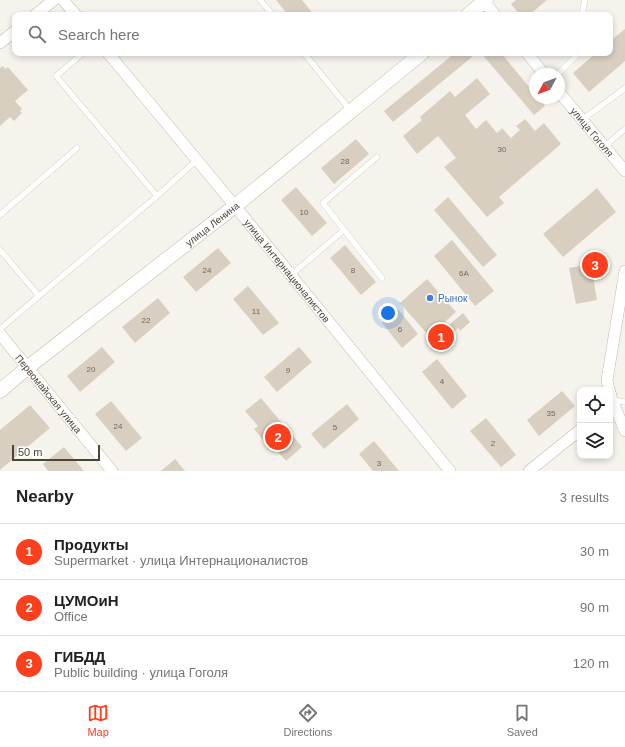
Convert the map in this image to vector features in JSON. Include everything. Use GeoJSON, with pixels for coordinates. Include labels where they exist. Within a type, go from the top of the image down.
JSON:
{"type":"FeatureCollection","features":[{"type":"Feature","properties":{"kind":"street"},"geometry":{"type":"LineString","coordinates":[[39,12],[54,0]]}},
{"type":"Feature","properties":{"kind":"street"},"geometry":{"type":"LineString","coordinates":[[63,0],[73,12]]}},
{"type":"Feature","properties":{"kind":"street"},"geometry":{"type":"LineString","coordinates":[[471,12],[484,0],[493,12]]}},
{"type":"Feature","properties":{"kind":"street"},"geometry":{"type":"LineString","coordinates":[[0,44],[12,34]]}},
{"type":"Feature","properties":{"kind":"street","name":"улица Интернационалистов"},"geometry":{"type":"LineString","coordinates":[[110,56],[235,206],[450,471]]}},
{"type":"Feature","properties":{"kind":"street","name":"улица Ленина"},"geometry":{"type":"LineString","coordinates":[[0,391],[27,368],[235,206],[418,56]]}},
{"type":"Feature","properties":{"kind":"street"},"geometry":{"type":"LineString","coordinates":[[529,56],[539,68]]}},
{"type":"Feature","properties":{"kind":"street","name":"улица Гоголя"},"geometry":{"type":"LineString","coordinates":[[565,99],[625,172]]}},
{"type":"Feature","properties":{"kind":"street"},"geometry":{"type":"LineString","coordinates":[[608,387],[625,271]]}},
{"type":"Feature","properties":{"kind":"street","name":"Первомайская улица"},"geometry":{"type":"LineString","coordinates":[[0,334],[112,471]]}},
{"type":"Feature","properties":{"kind":"street"},"geometry":{"type":"LineString","coordinates":[[613,402],[625,431]]}},
{"type":"Feature","properties":{"kind":"street"},"geometry":{"type":"LineString","coordinates":[[529,471],[577,432]]}},
{"type":"Feature","properties":{"kind":"lane"},"geometry":{"type":"LineString","coordinates":[[260,0],[270,12]]}},
{"type":"Feature","properties":{"kind":"lane"},"geometry":{"type":"LineString","coordinates":[[583,12],[585,0]]}},
{"type":"Feature","properties":{"kind":"lane"},"geometry":{"type":"LineString","coordinates":[[79,56],[56,76],[157,196]]}},
{"type":"Feature","properties":{"kind":"lane"},"geometry":{"type":"LineString","coordinates":[[306,56],[351,112]]}},
{"type":"Feature","properties":{"kind":"lane"},"geometry":{"type":"LineString","coordinates":[[564,68],[576,56]]}},
{"type":"Feature","properties":{"kind":"lane"},"geometry":{"type":"LineString","coordinates":[[582,120],[625,88]]}},
{"type":"Feature","properties":{"kind":"lane"},"geometry":{"type":"LineString","coordinates":[[604,146],[625,129]]}},
{"type":"Feature","properties":{"kind":"lane"},"geometry":{"type":"LineString","coordinates":[[0,215],[77,148]]}},
{"type":"Feature","properties":{"kind":"lane"},"geometry":{"type":"LineString","coordinates":[[377,157],[322,203],[382,278]]}},
{"type":"Feature","properties":{"kind":"lane"},"geometry":{"type":"LineString","coordinates":[[0,329],[157,196],[197,160]]}},
{"type":"Feature","properties":{"kind":"lane"},"geometry":{"type":"LineString","coordinates":[[291,275],[344,230]]}},
{"type":"Feature","properties":{"kind":"lane"},"geometry":{"type":"LineString","coordinates":[[0,250],[39,296]]}},
{"type":"Feature","properties":{"kind":"lane"},"geometry":{"type":"LineString","coordinates":[[613,394],[625,402]]}},
{"type":"Feature","properties":{"kind":"building"},"geometry":{"type":"Polygon","coordinates":[[[276,0],[302,0],[312,12],[286,12],[276,0]]]}},
{"type":"Feature","properties":{"kind":"building"},"geometry":{"type":"Polygon","coordinates":[[[516,0],[547,0],[533,12],[518,12],[511,4],[516,0]]]}},
{"type":"Feature","properties":{"kind":"building"},"geometry":{"type":"Polygon","coordinates":[[[625,29],[625,61],[589,92],[573,73],[593,56],[613,56],[613,39],[625,29]]]}},
{"type":"Feature","properties":{"kind":"building"},"geometry":{"type":"Polygon","coordinates":[[[451,56],[472,57],[393,122],[384,111],[451,56]]]}},
{"type":"Feature","properties":{"kind":"building"},"geometry":{"type":"Polygon","coordinates":[[[484,56],[503,56],[529,87],[529,104],[544,104],[545,106],[534,115],[484,56]]]}},
{"type":"Feature","properties":{"kind":"building"},"geometry":{"type":"Polygon","coordinates":[[[3,66],[5,69],[8,67],[28,90],[15,101],[22,109],[20,111],[22,113],[14,121],[10,117],[0,126],[0,68],[3,66]]]}},
{"type":"Feature","properties":{"kind":"building"},"geometry":{"type":"Polygon","coordinates":[[[477,78],[490,94],[465,115],[476,129],[486,120],[497,133],[502,128],[511,138],[520,130],[516,126],[525,119],[535,131],[544,123],[561,144],[499,197],[504,203],[487,217],[444,167],[456,158],[438,136],[417,154],[403,136],[422,120],[420,117],[450,91],[455,97],[477,78]]]}},
{"type":"Feature","properties":{"kind":"building"},"geometry":{"type":"Polygon","coordinates":[[[356,139],[369,154],[334,184],[321,168],[356,139]]]}},
{"type":"Feature","properties":{"kind":"building"},"geometry":{"type":"Polygon","coordinates":[[[296,187],[327,223],[312,236],[281,200],[296,187]]]}},
{"type":"Feature","properties":{"kind":"building"},"geometry":{"type":"Polygon","coordinates":[[[597,188],[616,212],[563,257],[543,234],[597,188]]]}},
{"type":"Feature","properties":{"kind":"building"},"geometry":{"type":"Polygon","coordinates":[[[448,197],[497,255],[483,267],[434,210],[448,197]]]}},
{"type":"Feature","properties":{"kind":"building"},"geometry":{"type":"Polygon","coordinates":[[[452,240],[494,291],[475,306],[434,256],[452,240]]]}},
{"type":"Feature","properties":{"kind":"building"},"geometry":{"type":"Polygon","coordinates":[[[345,245],[376,282],[361,295],[330,258],[345,245]]]}},
{"type":"Feature","properties":{"kind":"building"},"geometry":{"type":"Polygon","coordinates":[[[218,248],[231,263],[196,292],[183,277],[218,248]]]}},
{"type":"Feature","properties":{"kind":"building"},"geometry":{"type":"Polygon","coordinates":[[[591,264],[597,300],[576,304],[569,268],[591,264]]]}},
{"type":"Feature","properties":{"kind":"building"},"geometry":{"type":"Polygon","coordinates":[[[427,279],[456,312],[429,336],[400,303],[427,279]]]}},
{"type":"Feature","properties":{"kind":"building"},"geometry":{"type":"Polygon","coordinates":[[[248,286],[279,323],[263,335],[233,299],[248,286]]]}},
{"type":"Feature","properties":{"kind":"building"},"geometry":{"type":"Polygon","coordinates":[[[158,298],[170,313],[135,343],[122,327],[158,298]]]}},
{"type":"Feature","properties":{"kind":"building"},"geometry":{"type":"Polygon","coordinates":[[[398,309],[418,334],[402,348],[382,323],[398,309]]]}},
{"type":"Feature","properties":{"kind":"building"},"geometry":{"type":"Polygon","coordinates":[[[463,313],[470,322],[460,331],[458,328],[433,350],[427,344],[463,313]]]}},
{"type":"Feature","properties":{"kind":"building"},"geometry":{"type":"Polygon","coordinates":[[[102,347],[115,362],[80,392],[67,376],[102,347]]]}},
{"type":"Feature","properties":{"kind":"building"},"geometry":{"type":"Polygon","coordinates":[[[299,347],[312,362],[277,392],[264,377],[299,347]]]}},
{"type":"Feature","properties":{"kind":"building"},"geometry":{"type":"Polygon","coordinates":[[[437,359],[467,396],[452,409],[422,372],[437,359]]]}},
{"type":"Feature","properties":{"kind":"building"},"geometry":{"type":"Polygon","coordinates":[[[562,391],[575,406],[539,436],[527,420],[562,391]]]}},
{"type":"Feature","properties":{"kind":"building"},"geometry":{"type":"Polygon","coordinates":[[[261,398],[302,447],[286,461],[272,445],[270,448],[254,429],[258,426],[245,411],[261,398]]]}},
{"type":"Feature","properties":{"kind":"building"},"geometry":{"type":"Polygon","coordinates":[[[111,401],[142,438],[126,451],[95,414],[111,401]]]}},
{"type":"Feature","properties":{"kind":"building"},"geometry":{"type":"Polygon","coordinates":[[[347,404],[359,419],[324,449],[311,434],[347,404]]]}},
{"type":"Feature","properties":{"kind":"building"},"geometry":{"type":"Polygon","coordinates":[[[30,405],[50,428],[0,470],[0,430],[30,405]]]}},
{"type":"Feature","properties":{"kind":"building"},"geometry":{"type":"Polygon","coordinates":[[[486,418],[516,455],[501,467],[470,431],[486,418]]]}},
{"type":"Feature","properties":{"kind":"building"},"geometry":{"type":"Polygon","coordinates":[[[374,441],[399,471],[373,471],[359,454],[374,441]]]}},
{"type":"Feature","properties":{"kind":"building"},"geometry":{"type":"Polygon","coordinates":[[[64,447],[84,471],[48,471],[43,464],[64,447]]]}},
{"type":"Feature","properties":{"kind":"building"},"geometry":{"type":"Polygon","coordinates":[[[175,459],[185,471],[161,471],[175,459]]]}},
{"type":"Feature","properties":{"kind":"place","name":"ГИБДД"},"geometry":{"type":"Point","coordinates":[595,265]}},
{"type":"Feature","properties":{"kind":"place","name":"Рынок"},"geometry":{"type":"Point","coordinates":[430,298]}},
{"type":"Feature","properties":{"kind":"place","name":"Продукты"},"geometry":{"type":"Point","coordinates":[441,337]}},
{"type":"Feature","properties":{"kind":"place","name":"ЦУМОиН"},"geometry":{"type":"Point","coordinates":[278,437]}}]}
